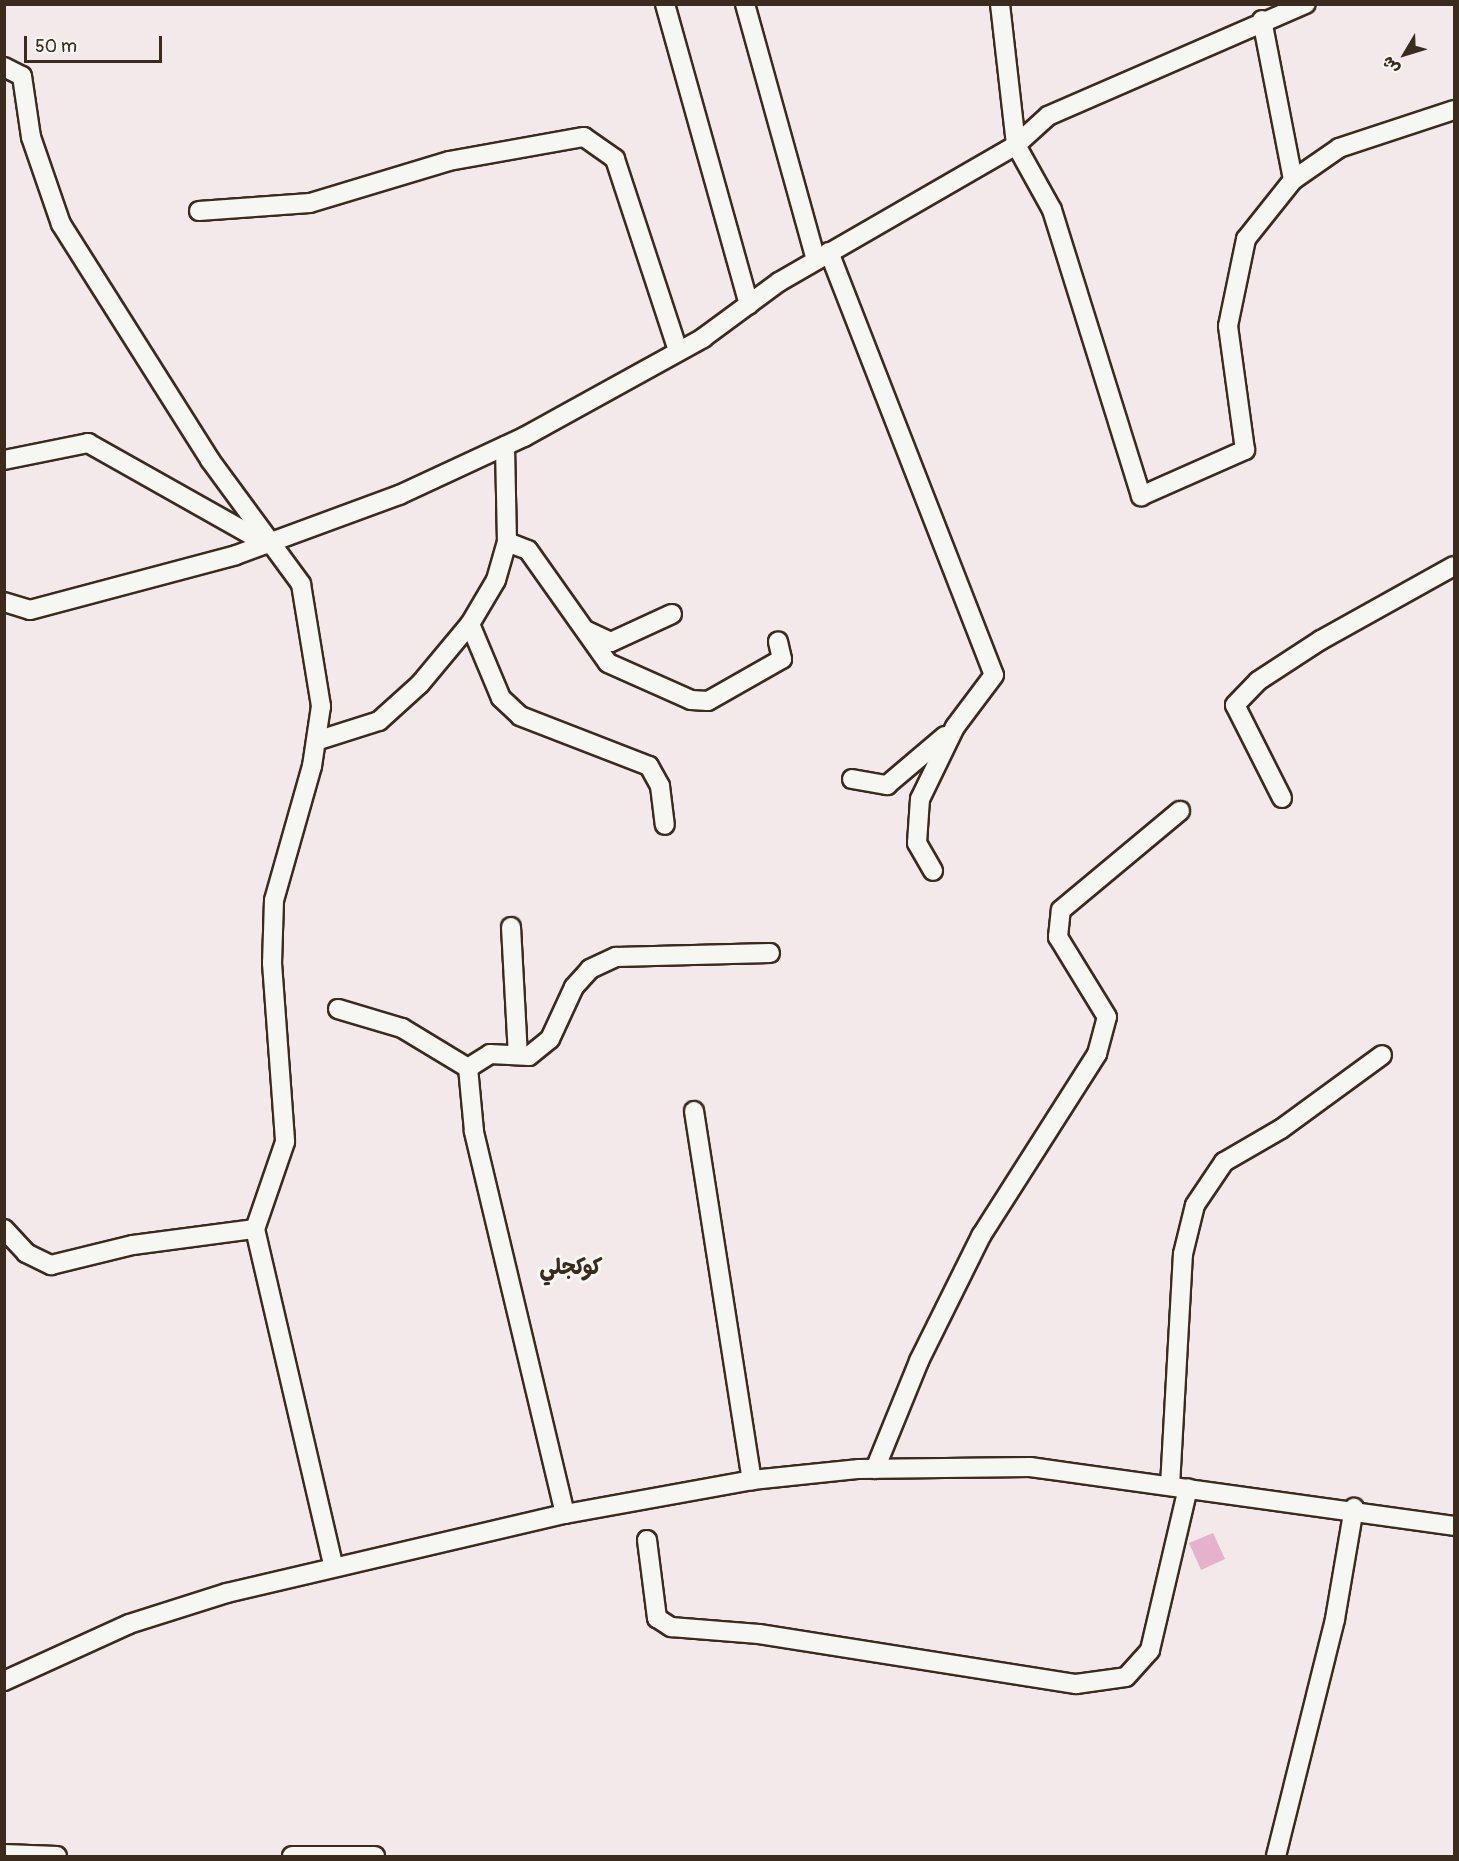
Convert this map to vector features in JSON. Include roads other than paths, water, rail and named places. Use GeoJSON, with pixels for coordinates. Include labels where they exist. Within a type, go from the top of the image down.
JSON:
{"type":"FeatureCollection","features":[{"type":"Feature","properties":{"kind":"street"},"geometry":{"type":"LineString","coordinates":[[665,4],[749,304]]}},
{"type":"Feature","properties":{"kind":"street"},"geometry":{"type":"LineString","coordinates":[[745,4],[822,256],[993,675],[955,727],[920,799],[917,843],[933,870]]}},
{"type":"Feature","properties":{"kind":"street"},"geometry":{"type":"LineString","coordinates":[[1000,4],[1016,145],[1052,210],[1141,496],[1245,450],[1228,326],[1246,239],[1293,180],[1339,148],[1455,110]]}},
{"type":"Feature","properties":{"kind":"street"},"geometry":{"type":"LineString","coordinates":[[4,602],[30,610],[270,543],[399,495],[505,446],[678,351],[822,256],[1016,145],[1048,116],[1262,20],[1306,4]]}},
{"type":"Feature","properties":{"kind":"street"},"geometry":{"type":"LineString","coordinates":[[1262,20],[1293,180]]}},
{"type":"Feature","properties":{"kind":"street"},"geometry":{"type":"LineString","coordinates":[[4,67],[21,76],[32,138],[61,224],[210,460],[301,584],[321,706],[316,741],[274,900],[272,963],[285,1142],[255,1228],[333,1564]]}},
{"type":"Feature","properties":{"kind":"street"},"geometry":{"type":"LineString","coordinates":[[200,211],[310,203],[448,161],[584,137],[615,159],[678,351]]}},
{"type":"Feature","properties":{"kind":"street"},"geometry":{"type":"LineString","coordinates":[[4,460],[88,443],[270,543]]}},
{"type":"Feature","properties":{"kind":"street"},"geometry":{"type":"LineString","coordinates":[[316,741],[379,721],[420,684],[470,624],[496,580],[507,542],[505,446]]}},
{"type":"Feature","properties":{"kind":"street"},"geometry":{"type":"LineString","coordinates":[[507,542],[528,550],[608,663],[691,700],[708,700],[782,659],[778,641]]}},
{"type":"Feature","properties":{"kind":"street"},"geometry":{"type":"LineString","coordinates":[[1282,798],[1235,705],[1258,681],[1320,640],[1455,566]]}},
{"type":"Feature","properties":{"kind":"street"},"geometry":{"type":"LineString","coordinates":[[587,631],[611,642],[672,614]]}},
{"type":"Feature","properties":{"kind":"street"},"geometry":{"type":"LineString","coordinates":[[470,624],[501,698],[520,716],[649,766],[660,786],[665,825]]}},
{"type":"Feature","properties":{"kind":"street"},"geometry":{"type":"LineString","coordinates":[[852,778],[887,785],[955,727]]}},
{"type":"Feature","properties":{"kind":"street"},"geometry":{"type":"LineString","coordinates":[[875,1469],[919,1361],[981,1236],[1097,1054],[1107,1017],[1058,937],[1061,909],[1180,811]]}},
{"type":"Feature","properties":{"kind":"street"},"geometry":{"type":"LineString","coordinates":[[511,927],[518,1055]]}},
{"type":"Feature","properties":{"kind":"street"},"geometry":{"type":"LineString","coordinates":[[468,1068],[490,1054],[529,1056],[550,1039],[574,987],[590,969],[616,957],[770,953]]}},
{"type":"Feature","properties":{"kind":"street"},"geometry":{"type":"LineString","coordinates":[[338,1009],[402,1028],[468,1068]]}},
{"type":"Feature","properties":{"kind":"street"},"geometry":{"type":"LineString","coordinates":[[647,1540],[657,1618],[671,1627],[759,1634],[1076,1684],[1126,1677],[1150,1650],[1179,1487],[1183,1254],[1195,1205],[1224,1162],[1281,1129],[1382,1055]]}},
{"type":"Feature","properties":{"kind":"street"},"geometry":{"type":"LineString","coordinates":[[468,1068],[474,1131],[565,1514]]}},
{"type":"Feature","properties":{"kind":"street"},"geometry":{"type":"LineString","coordinates":[[694,1111],[752,1480]]}},
{"type":"Feature","properties":{"kind":"street"},"geometry":{"type":"LineString","coordinates":[[4,1229],[26,1253],[51,1265],[133,1245],[255,1228]]}},
{"type":"Feature","properties":{"kind":"street"},"geometry":{"type":"LineString","coordinates":[[4,1681],[129,1624],[333,1564],[565,1514],[752,1480],[875,1469],[1029,1467],[1354,1508],[1455,1526]]}},
{"type":"Feature","properties":{"kind":"street"},"geometry":{"type":"LineString","coordinates":[[1276,1857],[1335,1619],[1354,1508]]}},
{"type":"Feature","properties":{"kind":"street"},"geometry":{"type":"LineString","coordinates":[[4,1854],[57,1857]]}},
{"type":"Feature","properties":{"kind":"street"},"geometry":{"type":"LineString","coordinates":[[292,1857],[375,1857]]}},
{"type":"Feature","properties":{"kind":"district","name":"كوكجلي"},"geometry":{"type":"Point","coordinates":[571,1268]}}]}
